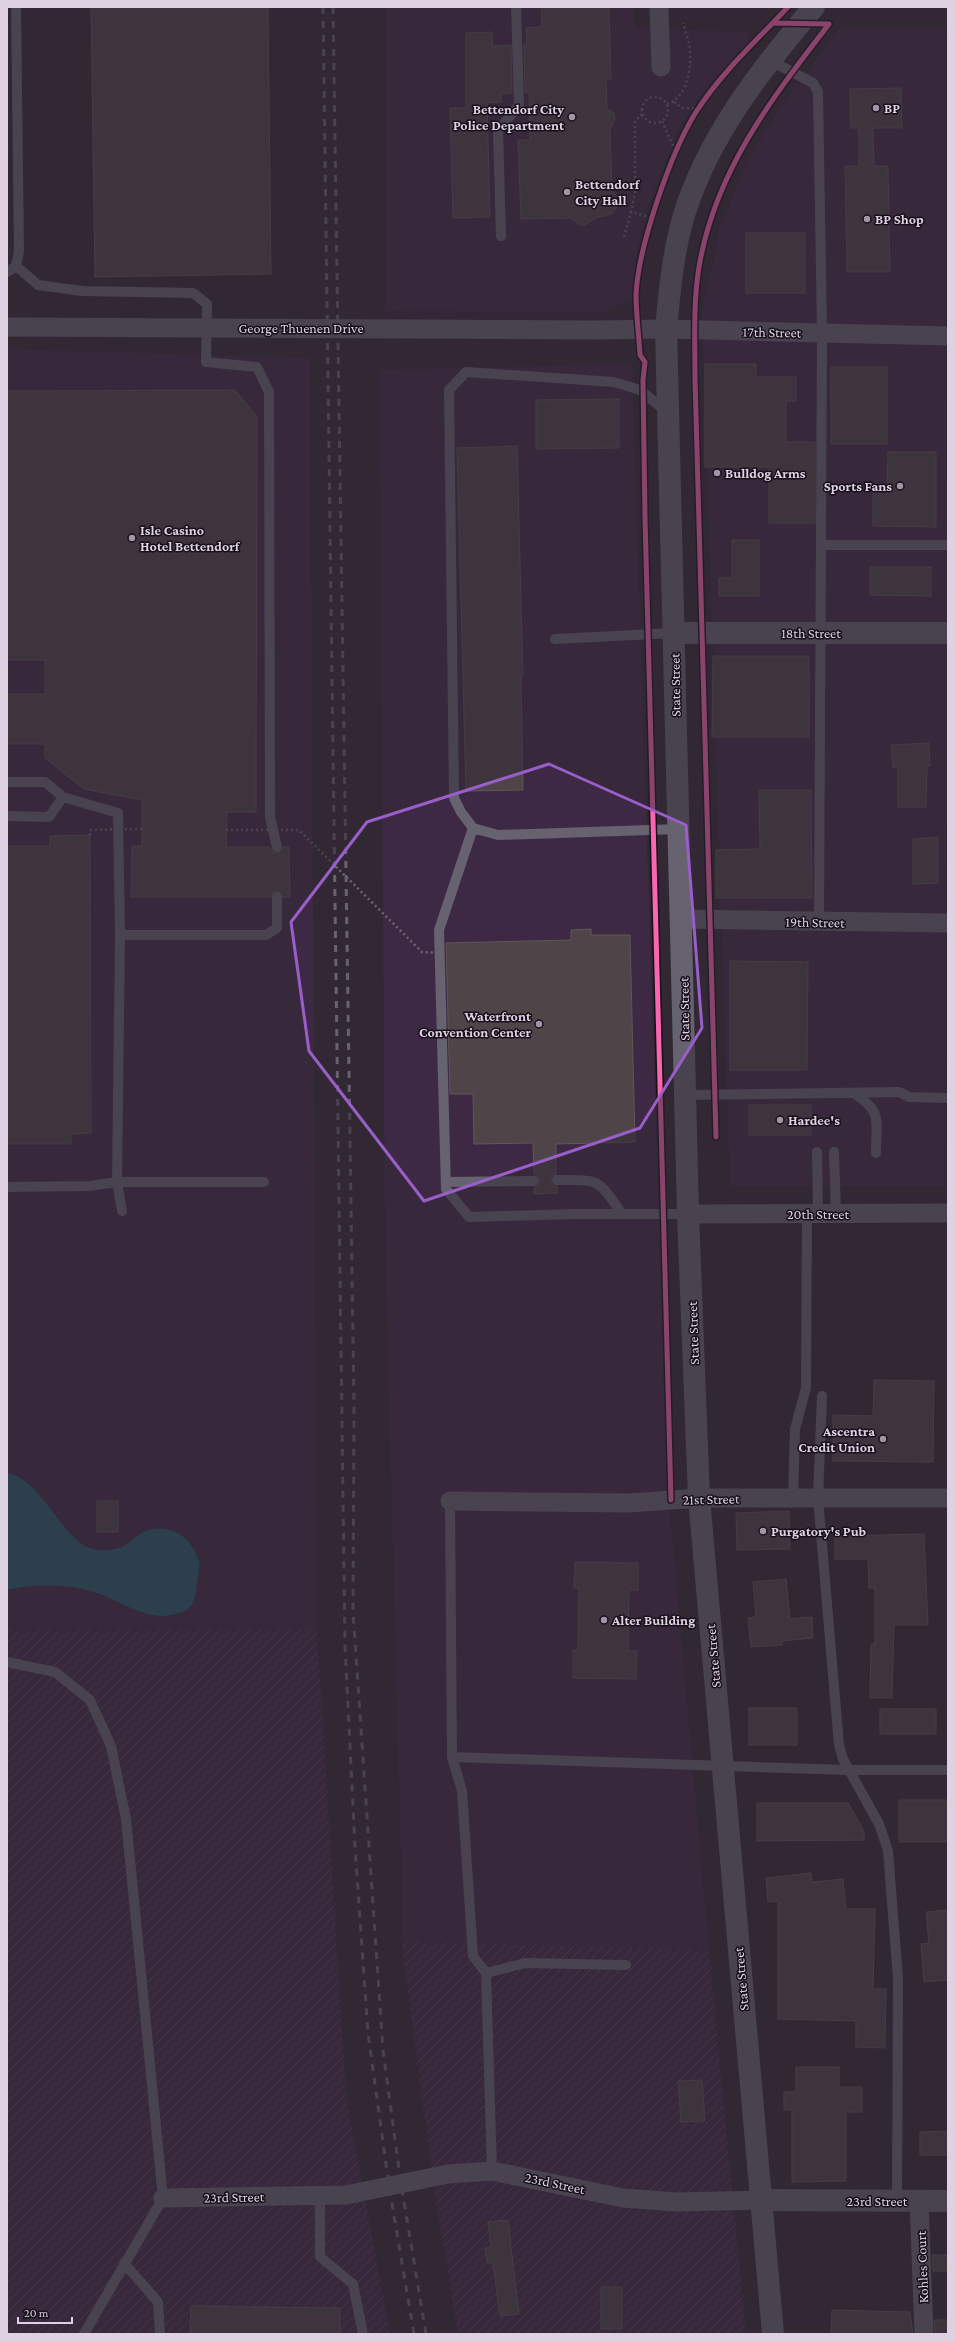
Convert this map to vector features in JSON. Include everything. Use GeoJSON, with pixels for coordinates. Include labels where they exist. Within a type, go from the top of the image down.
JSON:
{"type":"FeatureCollection","features":[{"type":"Feature","properties":{"kind":"main road","name":"State Street"},"geometry":{"type":"LineString","coordinates":[[772,2334],[700,1498],[688,1214],[666,329],[671,273],[689,201],[722,128],[743,94],[814,7]]}},
{"type":"Feature","properties":{"kind":"street"},"geometry":{"type":"LineString","coordinates":[[659,7],[661,67]]}},
{"type":"Feature","properties":{"kind":"street","name":"George Thuenen Drive"},"geometry":{"type":"LineString","coordinates":[[7,326],[595,330]]}},
{"type":"Feature","properties":{"kind":"street","name":"17th Street"},"geometry":{"type":"LineString","coordinates":[[595,330],[666,329],[948,336]]}},
{"type":"Feature","properties":{"kind":"street","name":"18th Street"},"geometry":{"type":"LineString","coordinates":[[674,633],[948,633]]}},
{"type":"Feature","properties":{"kind":"street","name":"19th Street"},"geometry":{"type":"LineString","coordinates":[[681,919],[948,923]]}},
{"type":"Feature","properties":{"kind":"street","name":"20th Street"},"geometry":{"type":"LineString","coordinates":[[688,1214],[948,1213]]}},
{"type":"Feature","properties":{"kind":"street","name":"21st Street"},"geometry":{"type":"LineString","coordinates":[[450,1500],[629,1503],[700,1498],[948,1498]]}},
{"type":"Feature","properties":{"kind":"street","name":"23rd Street"},"geometry":{"type":"LineString","coordinates":[[163,2198],[346,2195],[448,2174],[492,2171],[623,2198],[677,2202],[761,2200],[948,2201]]}},
{"type":"Feature","properties":{"kind":"street","name":"Kohles Court"},"geometry":{"type":"LineString","coordinates":[[919,2201],[924,2334]]}},
{"type":"Feature","properties":{"kind":"lane"},"geometry":{"type":"LineString","coordinates":[[7,272],[16,266],[19,252],[16,7]]}},
{"type":"Feature","properties":{"kind":"lane"},"geometry":{"type":"LineString","coordinates":[[501,236],[498,131],[519,105],[516,7]]}},
{"type":"Feature","properties":{"kind":"lane"},"geometry":{"type":"LineString","coordinates":[[771,61],[813,84],[818,92],[822,333],[819,922]]}},
{"type":"Feature","properties":{"kind":"lane"},"geometry":{"type":"LineString","coordinates":[[16,266],[38,285],[82,291],[193,293],[207,304],[206,362],[257,367],[270,392],[270,818],[277,847]]}},
{"type":"Feature","properties":{"kind":"lane"},"geometry":{"type":"LineString","coordinates":[[669,413],[640,390],[614,382],[466,372],[449,390],[454,798],[461,812],[473,828],[498,835],[679,829]]}},
{"type":"Feature","properties":{"kind":"lane"},"geometry":{"type":"LineString","coordinates":[[822,545],[948,545]]}},
{"type":"Feature","properties":{"kind":"lane"},"geometry":{"type":"LineString","coordinates":[[555,639],[674,633]]}},
{"type":"Feature","properties":{"kind":"lane"},"geometry":{"type":"LineString","coordinates":[[7,782],[45,782],[63,797],[118,813],[120,934],[117,1182],[122,1211]]}},
{"type":"Feature","properties":{"kind":"lane"},"geometry":{"type":"LineString","coordinates":[[7,816],[49,817],[63,797]]}},
{"type":"Feature","properties":{"kind":"lane"},"geometry":{"type":"LineString","coordinates":[[473,828],[439,930],[446,1189],[469,1217],[688,1214]]}},
{"type":"Feature","properties":{"kind":"lane"},"geometry":{"type":"LineString","coordinates":[[120,934],[266,935],[277,928],[277,897]]}},
{"type":"Feature","properties":{"kind":"lane"},"geometry":{"type":"LineString","coordinates":[[686,1095],[737,1093],[899,1092],[909,1097],[948,1098]]}},
{"type":"Feature","properties":{"kind":"lane"},"geometry":{"type":"LineString","coordinates":[[854,1093],[873,1108],[876,1116],[876,1152]]}},
{"type":"Feature","properties":{"kind":"lane"},"geometry":{"type":"LineString","coordinates":[[794,1498],[795,1429],[806,1388],[820,1214],[817,1152]]}},
{"type":"Feature","properties":{"kind":"lane"},"geometry":{"type":"LineString","coordinates":[[820,1214],[834,1152]]}},
{"type":"Feature","properties":{"kind":"lane"},"geometry":{"type":"LineString","coordinates":[[556,1180],[587,1180],[601,1184],[622,1214]]}},
{"type":"Feature","properties":{"kind":"lane"},"geometry":{"type":"LineString","coordinates":[[446,1182],[534,1181]]}},
{"type":"Feature","properties":{"kind":"lane"},"geometry":{"type":"LineString","coordinates":[[7,1187],[89,1186],[117,1182],[264,1182]]}},
{"type":"Feature","properties":{"kind":"lane"},"geometry":{"type":"LineString","coordinates":[[822,1396],[818,1498],[839,1745],[849,1770],[879,1824],[888,1851],[898,1979],[897,2200]]}},
{"type":"Feature","properties":{"kind":"lane"},"geometry":{"type":"LineString","coordinates":[[450,1500],[452,1757],[462,1791],[473,1956],[486,1973],[492,2171]]}},
{"type":"Feature","properties":{"kind":"lane"},"geometry":{"type":"LineString","coordinates":[[7,1662],[55,1672],[90,1700],[111,1746],[126,1819],[163,2198],[84,2334]]}},
{"type":"Feature","properties":{"kind":"lane"},"geometry":{"type":"LineString","coordinates":[[452,1757],[849,1770],[948,1770]]}},
{"type":"Feature","properties":{"kind":"lane"},"geometry":{"type":"LineString","coordinates":[[486,1973],[526,1963],[626,1965]]}},
{"type":"Feature","properties":{"kind":"lane"},"geometry":{"type":"LineString","coordinates":[[320,2195],[320,2256],[353,2284],[363,2334]]}},
{"type":"Feature","properties":{"kind":"lane"},"geometry":{"type":"LineString","coordinates":[[124,2264],[158,2302],[160,2334]]}},
{"type":"Feature","properties":{"kind":"path"},"geometry":{"type":"LineString","coordinates":[[667,104],[674,102],[682,91],[690,69],[690,50],[683,23]]}},
{"type":"Feature","properties":{"kind":"path"},"geometry":{"type":"LineString","coordinates":[[624,237],[635,193],[635,121],[642,114],[644,102],[651,97],[660,97],[667,104],[668,113],[662,121],[651,123],[642,114]]}},
{"type":"Feature","properties":{"kind":"path"},"geometry":{"type":"LineString","coordinates":[[674,102],[682,108],[699,109]]}},
{"type":"Feature","properties":{"kind":"path"},"geometry":{"type":"LineString","coordinates":[[693,118],[703,104]]}},
{"type":"Feature","properties":{"kind":"path"},"geometry":{"type":"LineString","coordinates":[[662,121],[676,152]]}},
{"type":"Feature","properties":{"kind":"path"},"geometry":{"type":"LineString","coordinates":[[672,161],[680,145]]}},
{"type":"Feature","properties":{"kind":"path"},"geometry":{"type":"LineString","coordinates":[[651,224],[656,210]]}},
{"type":"Feature","properties":{"kind":"path"},"geometry":{"type":"LineString","coordinates":[[631,212],[653,218]]}},
{"type":"Feature","properties":{"kind":"path"},"geometry":{"type":"LineString","coordinates":[[90,835],[90,830],[142,829]]}},
{"type":"Feature","properties":{"kind":"path"},"geometry":{"type":"LineString","coordinates":[[226,830],[299,830],[422,952],[445,953]]}},
{"type":"Feature","properties":{"kind":"highlighted area"},"geometry":{"type":"Polygon","coordinates":[[[549,764],[686,825],[702,1028],[640,1128],[424,1201],[309,1051],[291,922],[367,822],[549,764]]]}},
{"type":"Feature","properties":{"kind":"shaded area"},"geometry":{"type":"Polygon","coordinates":[[[385,7],[633,7],[635,28],[749,32],[747,46],[709,85],[679,128],[648,207],[635,265],[632,300],[603,312],[385,311],[385,7]]]}},
{"type":"Feature","properties":{"kind":"shaded area"},"geometry":{"type":"Polygon","coordinates":[[[839,29],[945,29],[948,702],[944,1186],[730,1186],[702,311],[720,229],[744,168],[776,114],[839,29]]]}},
{"type":"Feature","properties":{"kind":"shaded area"},"geometry":{"type":"Polygon","coordinates":[[[7,349],[310,358],[317,1629],[7,1630],[7,349]]]}},
{"type":"Feature","properties":{"kind":"shaded area"},"geometry":{"type":"Polygon","coordinates":[[[632,364],[667,1477],[709,1950],[401,1941],[401,1862],[385,1251],[380,370],[632,364]]]}},
{"type":"Feature","properties":{"kind":"shaded area"},"geometry":{"type":"Polygon","coordinates":[[[317,1629],[346,2095],[390,2334],[7,2334],[7,1630],[317,1629]]]}},
{"type":"Feature","properties":{"kind":"shaded area"},"geometry":{"type":"Polygon","coordinates":[[[401,1941],[709,1950],[746,2334],[458,2334],[436,2202],[401,1941]]]}},
{"type":"Feature","properties":{"kind":"water"},"geometry":{"type":"Polygon","coordinates":[[[7,1473],[18,1477],[28,1484],[38,1493],[74,1537],[83,1545],[92,1549],[109,1550],[119,1548],[143,1532],[155,1529],[164,1529],[180,1534],[192,1546],[199,1562],[195,1594],[193,1602],[189,1608],[173,1615],[161,1616],[137,1611],[103,1595],[71,1587],[38,1586],[7,1590],[7,1473]]]}},
{"type":"Feature","properties":{"kind":"building"},"geometry":{"type":"Polygon","coordinates":[[[91,7],[268,7],[271,274],[95,277],[91,7]]]}},
{"type":"Feature","properties":{"kind":"building"},"geometry":{"type":"Polygon","coordinates":[[[541,7],[609,7],[611,79],[606,79],[607,109],[614,113],[615,120],[610,130],[612,190],[619,199],[618,205],[612,214],[596,218],[585,225],[580,225],[571,218],[521,219],[518,140],[530,140],[529,92],[525,93],[524,44],[527,44],[526,28],[542,27],[541,7]]]}},
{"type":"Feature","properties":{"kind":"building"},"geometry":{"type":"Polygon","coordinates":[[[492,32],[492,46],[511,45],[512,93],[501,94],[501,102],[487,103],[490,217],[453,218],[450,108],[466,108],[466,33],[492,32]]]}},
{"type":"Feature","properties":{"kind":"building","name":"BP Shop"},"geometry":{"type":"Polygon","coordinates":[[[901,88],[902,128],[873,128],[874,166],[888,166],[890,272],[847,272],[845,166],[859,166],[859,128],[851,128],[850,89],[901,88]]]}},
{"type":"Feature","properties":{"kind":"building"},"geometry":{"type":"Polygon","coordinates":[[[746,233],[805,233],[805,293],[746,293],[746,233]]]}},
{"type":"Feature","properties":{"kind":"building"},"geometry":{"type":"Polygon","coordinates":[[[705,364],[756,364],[756,377],[796,377],[796,401],[786,401],[786,442],[815,442],[815,523],[769,523],[769,467],[705,467],[705,364]]]}},
{"type":"Feature","properties":{"kind":"building"},"geometry":{"type":"Polygon","coordinates":[[[831,367],[887,367],[887,444],[831,444],[831,367]]]}},
{"type":"Feature","properties":{"kind":"building","name":"Isle Casino Hotel Bettendorf"},"geometry":{"type":"Polygon","coordinates":[[[235,390],[257,417],[256,812],[227,812],[226,847],[270,847],[273,852],[278,853],[283,847],[289,847],[290,897],[283,897],[277,891],[273,892],[271,897],[131,897],[132,846],[142,846],[142,800],[84,789],[45,758],[45,744],[7,744],[7,694],[45,694],[45,660],[7,660],[7,391],[235,390]]]}},
{"type":"Feature","properties":{"kind":"building"},"geometry":{"type":"Polygon","coordinates":[[[619,399],[619,448],[536,449],[536,400],[619,399]]]}},
{"type":"Feature","properties":{"kind":"building"},"geometry":{"type":"Polygon","coordinates":[[[517,446],[523,676],[521,676],[523,790],[466,791],[457,448],[517,446]]]}},
{"type":"Feature","properties":{"kind":"building"},"geometry":{"type":"Polygon","coordinates":[[[888,452],[936,452],[936,527],[873,526],[873,486],[887,487],[888,452]]]}},
{"type":"Feature","properties":{"kind":"building"},"geometry":{"type":"Polygon","coordinates":[[[732,540],[759,540],[759,596],[719,596],[719,578],[732,578],[732,540]]]}},
{"type":"Feature","properties":{"kind":"building"},"geometry":{"type":"Polygon","coordinates":[[[870,567],[931,567],[931,596],[870,595],[870,567]]]}},
{"type":"Feature","properties":{"kind":"building"},"geometry":{"type":"Polygon","coordinates":[[[713,656],[809,656],[809,737],[712,737],[713,656]]]}},
{"type":"Feature","properties":{"kind":"building"},"geometry":{"type":"Polygon","coordinates":[[[929,743],[930,766],[927,766],[926,807],[898,807],[898,767],[893,768],[891,745],[929,743]]]}},
{"type":"Feature","properties":{"kind":"building"},"geometry":{"type":"Polygon","coordinates":[[[759,790],[811,790],[812,898],[716,898],[716,850],[760,849],[759,790]]]}},
{"type":"Feature","properties":{"kind":"building"},"geometry":{"type":"Polygon","coordinates":[[[90,835],[91,1133],[71,1134],[71,1144],[7,1144],[7,846],[50,846],[50,836],[90,835]]]}},
{"type":"Feature","properties":{"kind":"building"},"geometry":{"type":"Polygon","coordinates":[[[938,837],[938,883],[913,884],[913,839],[938,837]]]}},
{"type":"Feature","properties":{"kind":"building","name":"Waterfront Convention Center"},"geometry":{"type":"Polygon","coordinates":[[[591,929],[591,935],[630,935],[635,1142],[556,1144],[556,1174],[552,1176],[551,1180],[557,1186],[557,1193],[534,1194],[534,1188],[540,1181],[538,1176],[534,1174],[533,1143],[474,1144],[473,1094],[450,1094],[446,943],[571,940],[571,930],[591,929]]]}},
{"type":"Feature","properties":{"kind":"building"},"geometry":{"type":"Polygon","coordinates":[[[730,961],[808,962],[807,1070],[730,1070],[730,961]]]}},
{"type":"Feature","properties":{"kind":"building","name":"Hardee's"},"geometry":{"type":"Polygon","coordinates":[[[749,1105],[811,1105],[811,1135],[749,1135],[749,1105]]]}},
{"type":"Feature","properties":{"kind":"building","name":"Ascentra Credit Union"},"geometry":{"type":"Polygon","coordinates":[[[874,1380],[934,1381],[933,1462],[833,1461],[833,1415],[873,1416],[874,1380]]]}},
{"type":"Feature","properties":{"kind":"building"},"geometry":{"type":"Polygon","coordinates":[[[97,1501],[118,1501],[118,1532],[97,1532],[97,1501]]]}},
{"type":"Feature","properties":{"kind":"building","name":"Purgatory's Pub"},"geometry":{"type":"Polygon","coordinates":[[[789,1511],[790,1549],[737,1550],[736,1513],[789,1511]]]}},
{"type":"Feature","properties":{"kind":"building"},"geometry":{"type":"Polygon","coordinates":[[[924,1534],[928,1625],[894,1625],[892,1698],[870,1698],[871,1644],[875,1644],[875,1588],[869,1588],[868,1559],[835,1559],[835,1536],[924,1534]]]}},
{"type":"Feature","properties":{"kind":"building","name":"Alter Building"},"geometry":{"type":"Polygon","coordinates":[[[575,1562],[638,1563],[638,1590],[629,1590],[628,1651],[637,1651],[636,1679],[573,1678],[573,1650],[578,1650],[579,1588],[574,1588],[575,1562]]]}},
{"type":"Feature","properties":{"kind":"building"},"geometry":{"type":"Polygon","coordinates":[[[786,1579],[790,1619],[812,1617],[813,1638],[782,1641],[782,1645],[751,1647],[748,1618],[756,1617],[753,1582],[786,1579]]]}},
{"type":"Feature","properties":{"kind":"building"},"geometry":{"type":"Polygon","coordinates":[[[749,1708],[797,1708],[797,1745],[749,1745],[749,1708]]]}},
{"type":"Feature","properties":{"kind":"building"},"geometry":{"type":"Polygon","coordinates":[[[880,1709],[936,1709],[936,1734],[880,1734],[880,1709]]]}},
{"type":"Feature","properties":{"kind":"building"},"geometry":{"type":"Polygon","coordinates":[[[899,1800],[948,1800],[948,1842],[899,1842],[899,1800]]]}},
{"type":"Feature","properties":{"kind":"building"},"geometry":{"type":"Polygon","coordinates":[[[757,1803],[848,1803],[864,1831],[864,1840],[757,1841],[757,1803]]]}},
{"type":"Feature","properties":{"kind":"building"},"geometry":{"type":"Polygon","coordinates":[[[811,1873],[812,1882],[843,1879],[846,1909],[875,1909],[873,1989],[886,1989],[885,2048],[856,2047],[856,2021],[778,2019],[778,1901],[768,1902],[766,1878],[811,1873]]]}},
{"type":"Feature","properties":{"kind":"building"},"geometry":{"type":"Polygon","coordinates":[[[948,1910],[948,1980],[924,1982],[921,1944],[929,1943],[926,1912],[948,1910]]]}},
{"type":"Feature","properties":{"kind":"building"},"geometry":{"type":"Polygon","coordinates":[[[796,2067],[839,2067],[839,2087],[862,2087],[862,2112],[846,2112],[846,2181],[792,2182],[792,2110],[784,2110],[784,2092],[796,2092],[796,2067]]]}},
{"type":"Feature","properties":{"kind":"building"},"geometry":{"type":"Polygon","coordinates":[[[702,2080],[705,2121],[681,2122],[678,2081],[702,2080]]]}},
{"type":"Feature","properties":{"kind":"building"},"geometry":{"type":"Polygon","coordinates":[[[948,2131],[948,2155],[920,2155],[920,2132],[948,2131]]]}},
{"type":"Feature","properties":{"kind":"building"},"geometry":{"type":"Polygon","coordinates":[[[508,2220],[519,2314],[500,2316],[493,2263],[487,2263],[485,2248],[491,2247],[488,2222],[508,2220]]]}},
{"type":"Feature","properties":{"kind":"building"},"geometry":{"type":"Polygon","coordinates":[[[932,2255],[948,2255],[948,2271],[933,2271],[932,2255]]]}},
{"type":"Feature","properties":{"kind":"building"},"geometry":{"type":"Polygon","coordinates":[[[601,2287],[622,2287],[622,2329],[601,2329],[601,2287]]]}},
{"type":"Feature","properties":{"kind":"building"},"geometry":{"type":"Polygon","coordinates":[[[191,2306],[340,2308],[340,2334],[190,2334],[191,2306]]]}},
{"type":"Feature","properties":{"kind":"building"},"geometry":{"type":"Polygon","coordinates":[[[832,2310],[910,2312],[913,2334],[831,2334],[832,2310]]]}},
{"type":"Feature","properties":{"kind":"building"},"geometry":{"type":"Polygon","coordinates":[[[934,2320],[948,2320],[948,2334],[935,2334],[934,2320]]]}},
{"type":"Feature","properties":{"kind":"railway"},"geometry":{"type":"LineString","coordinates":[[323,7],[345,1646],[355,1847],[368,2033],[389,2186],[414,2334]]}},
{"type":"Feature","properties":{"kind":"railway"},"geometry":{"type":"LineString","coordinates":[[333,7],[354,1405],[353,1612],[383,2050],[401,2184],[426,2334]]}},
{"type":"Feature","properties":{"kind":"cycle path"},"geometry":{"type":"LineString","coordinates":[[671,1500],[645,518],[643,380],[645,362],[640,355],[636,295],[638,275],[643,252],[657,200],[686,129],[696,112],[717,84],[740,57],[788,7]]}},
{"type":"Feature","properties":{"kind":"cycle path"},"geometry":{"type":"LineString","coordinates":[[773,23],[829,24]]}},
{"type":"Feature","properties":{"kind":"cycle path"},"geometry":{"type":"LineString","coordinates":[[716,1137],[695,379],[697,281],[707,232],[718,199],[732,167],[767,108],[829,24]]}},
{"type":"Feature","properties":{"kind":"place","name":"BP"},"geometry":{"type":"Point","coordinates":[876,108]}},
{"type":"Feature","properties":{"kind":"place","name":"Bettendorf City Police Department"},"geometry":{"type":"Point","coordinates":[572,117]}},
{"type":"Feature","properties":{"kind":"place","name":"Bettendorf City Hall"},"geometry":{"type":"Point","coordinates":[567,192]}},
{"type":"Feature","properties":{"kind":"place","name":"BP Shop"},"geometry":{"type":"Point","coordinates":[867,219]}},
{"type":"Feature","properties":{"kind":"place","name":"Bulldog Arms"},"geometry":{"type":"Point","coordinates":[717,473]}},
{"type":"Feature","properties":{"kind":"place","name":"Sports Fans"},"geometry":{"type":"Point","coordinates":[900,486]}},
{"type":"Feature","properties":{"kind":"place","name":"Isle Casino Hotel Bettendorf"},"geometry":{"type":"Point","coordinates":[132,538]}},
{"type":"Feature","properties":{"kind":"place","name":"Waterfront Convention Center"},"geometry":{"type":"Point","coordinates":[539,1024]}},
{"type":"Feature","properties":{"kind":"place","name":"Hardee's"},"geometry":{"type":"Point","coordinates":[780,1120]}},
{"type":"Feature","properties":{"kind":"place","name":"Ascentra Credit Union"},"geometry":{"type":"Point","coordinates":[883,1439]}},
{"type":"Feature","properties":{"kind":"place","name":"Purgatory's Pub"},"geometry":{"type":"Point","coordinates":[763,1531]}},
{"type":"Feature","properties":{"kind":"place","name":"Alter Building"},"geometry":{"type":"Point","coordinates":[604,1620]}}]}
